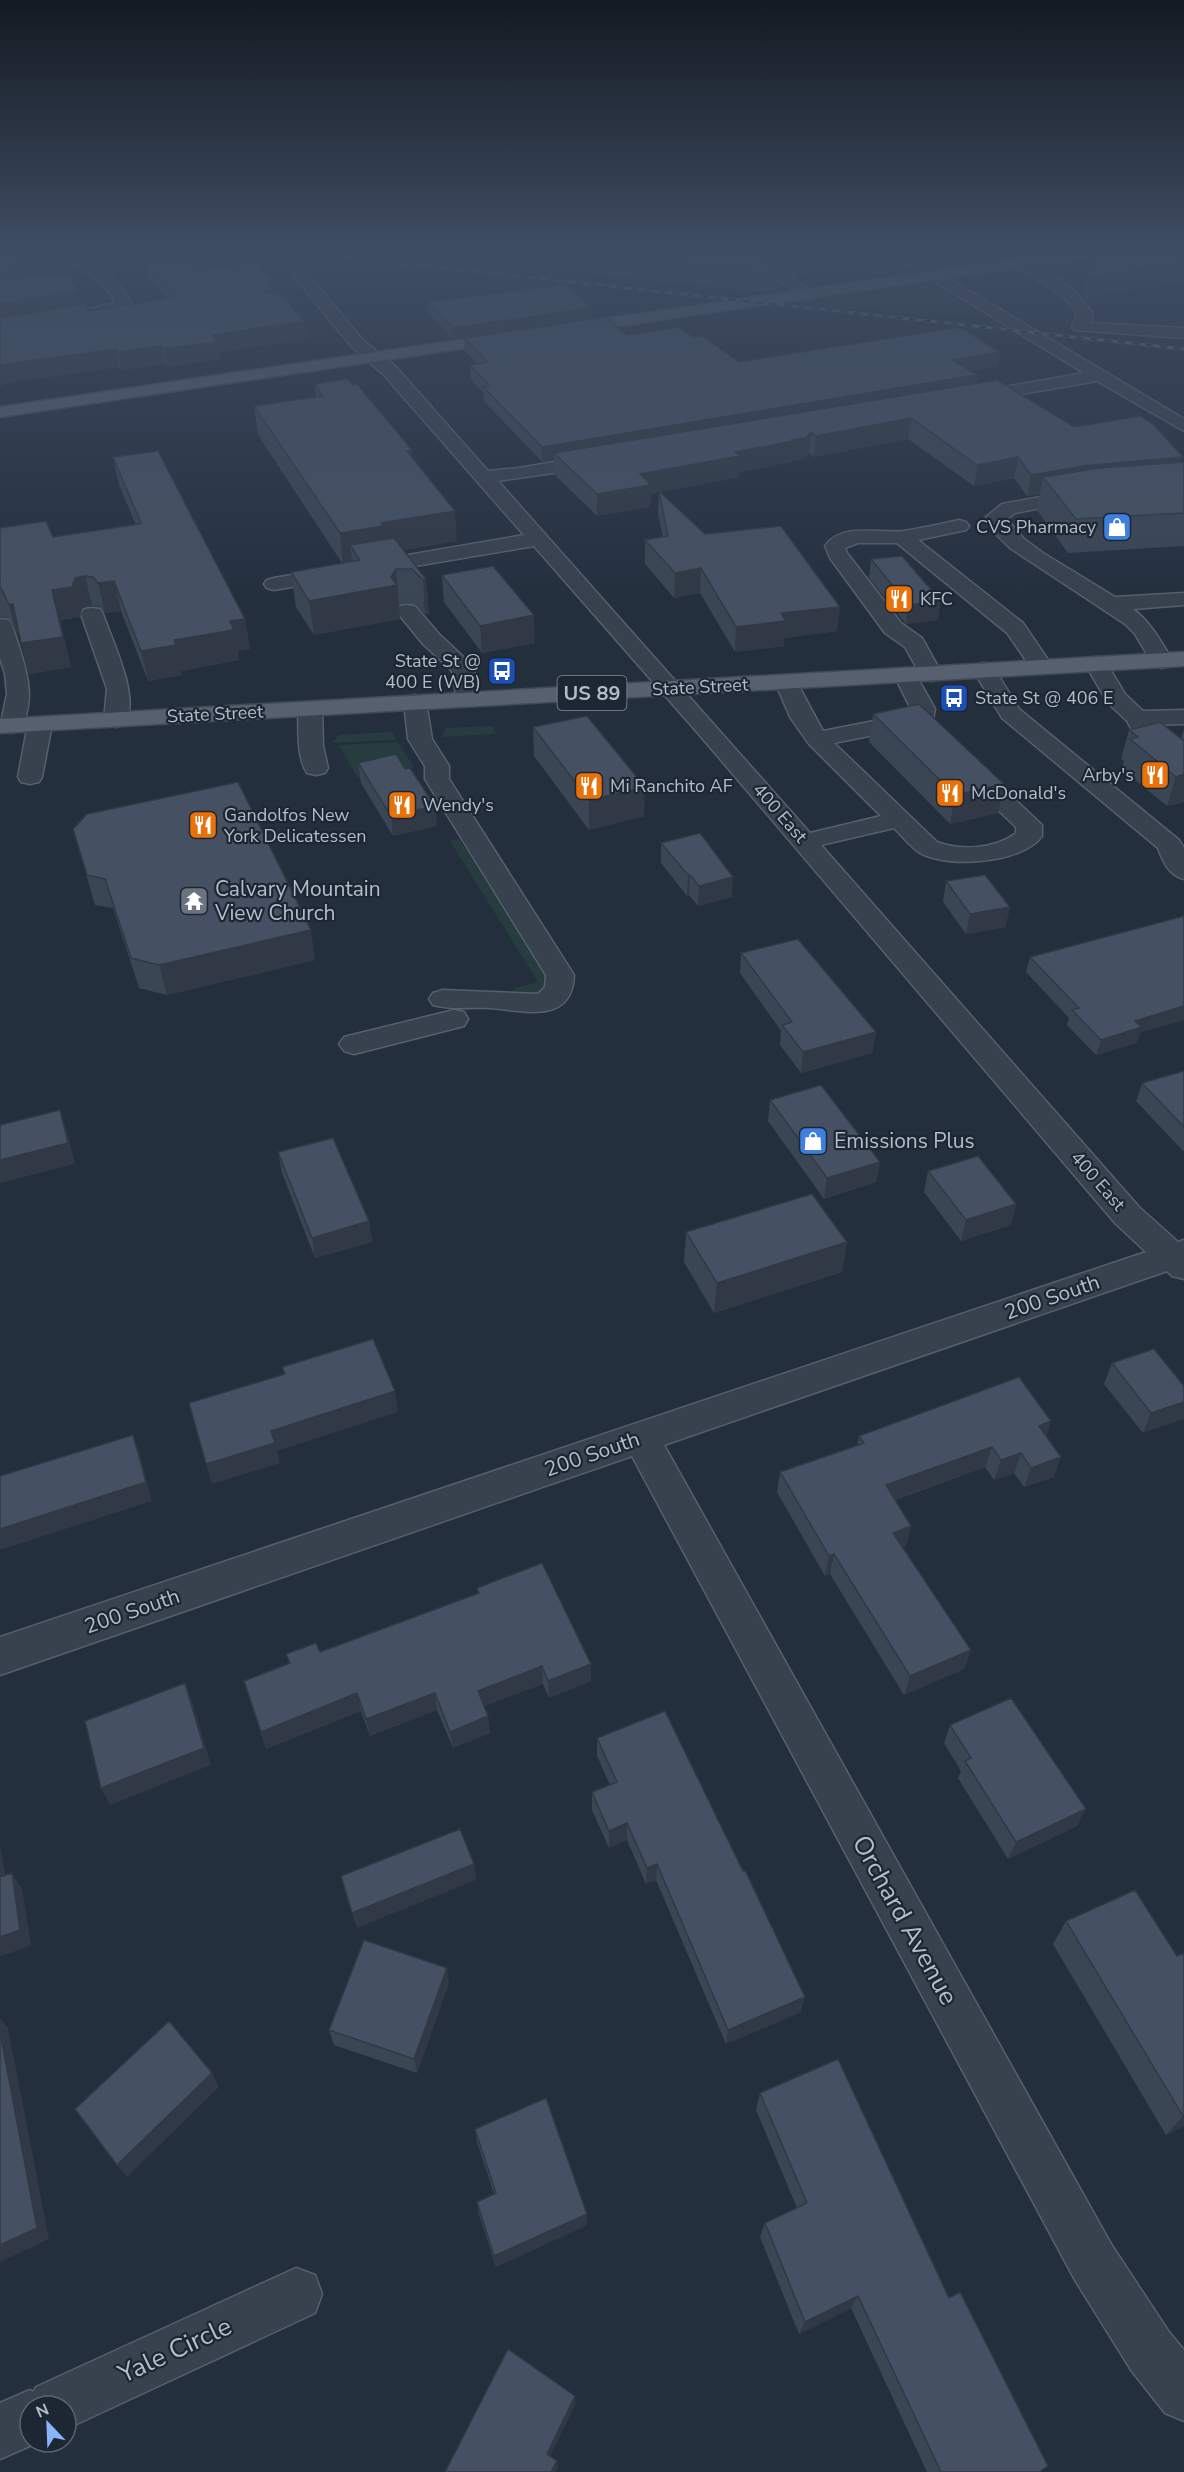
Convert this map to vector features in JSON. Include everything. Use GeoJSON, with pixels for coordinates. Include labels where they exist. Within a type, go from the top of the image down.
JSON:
{"type":"FeatureCollection","features":[{"type":"Feature","properties":{"kind":"main road"},"geometry":{"type":"LineString","coordinates":[[0,412],[309,367]]}},
{"type":"Feature","properties":{"kind":"main road","name":"State Street"},"geometry":{"type":"LineString","coordinates":[[5,726],[1173,660]]}},
{"type":"Feature","properties":{"kind":"street","name":"400 East"},"geometry":{"type":"LineString","coordinates":[[386,367],[804,842],[1127,1215],[1180,1258]]}},
{"type":"Feature","properties":{"kind":"street"},"geometry":{"type":"LineString","coordinates":[[1084,367],[1184,426]]}},
{"type":"Feature","properties":{"kind":"street"},"geometry":{"type":"LineString","coordinates":[[957,400],[1099,376]]}},
{"type":"Feature","properties":{"kind":"street"},"geometry":{"type":"LineString","coordinates":[[1156,410],[1184,406]]}},
{"type":"Feature","properties":{"kind":"street"},"geometry":{"type":"LineString","coordinates":[[483,477],[519,474],[614,458]]}},
{"type":"Feature","properties":{"kind":"street"},"geometry":{"type":"LineString","coordinates":[[1107,493],[1063,497],[1008,507],[996,517],[999,527],[1042,562],[1133,619],[1173,660]]}},
{"type":"Feature","properties":{"kind":"street"},"geometry":{"type":"LineString","coordinates":[[931,674],[914,644],[893,628],[837,554],[835,546],[848,539],[902,537],[958,526]]}},
{"type":"Feature","properties":{"kind":"street"},"geometry":{"type":"LineString","coordinates":[[902,537],[1015,628],[1042,667]]}},
{"type":"Feature","properties":{"kind":"street"},"geometry":{"type":"LineString","coordinates":[[274,584],[381,574],[537,539]]}},
{"type":"Feature","properties":{"kind":"street"},"geometry":{"type":"LineString","coordinates":[[1110,604],[1184,599]]}},
{"type":"Feature","properties":{"kind":"street"},"geometry":{"type":"LineString","coordinates":[[407,611],[431,639],[463,669],[468,699]]}},
{"type":"Feature","properties":{"kind":"street"},"geometry":{"type":"LineString","coordinates":[[92,614],[118,689],[116,720]]}},
{"type":"Feature","properties":{"kind":"street"},"geometry":{"type":"LineString","coordinates":[[2,625],[16,674],[18,694],[5,726]]}},
{"type":"Feature","properties":{"kind":"street"},"geometry":{"type":"LineString","coordinates":[[1096,664],[1116,698],[1137,718],[1143,730],[1184,763]]}},
{"type":"Feature","properties":{"kind":"street"},"geometry":{"type":"LineString","coordinates":[[984,670],[1010,713],[1170,845],[1175,860],[1184,871]]}},
{"type":"Feature","properties":{"kind":"street"},"geometry":{"type":"LineString","coordinates":[[804,842],[900,821],[1006,847],[1021,842],[1029,836],[1029,825],[927,730],[921,718],[923,709],[904,675]]}},
{"type":"Feature","properties":{"kind":"street"},"geometry":{"type":"LineString","coordinates":[[786,682],[802,717],[817,740],[900,821]]}},
{"type":"Feature","properties":{"kind":"street"},"geometry":{"type":"LineString","coordinates":[[354,1044],[448,1009],[499,1000],[527,1005],[536,1004],[556,996],[561,987],[560,975],[437,779],[437,766],[420,739],[415,702]]}},
{"type":"Feature","properties":{"kind":"street"},"geometry":{"type":"LineString","coordinates":[[310,709],[311,746],[316,768]]}},
{"type":"Feature","properties":{"kind":"street"},"geometry":{"type":"LineString","coordinates":[[1137,718],[1184,717]]}},
{"type":"Feature","properties":{"kind":"street"},"geometry":{"type":"LineString","coordinates":[[817,740],[921,718]]}},
{"type":"Feature","properties":{"kind":"street"},"geometry":{"type":"LineString","coordinates":[[30,777],[40,724]]}},
{"type":"Feature","properties":{"kind":"street"},"geometry":{"type":"LineString","coordinates":[[1117,801],[1184,829]]}},
{"type":"Feature","properties":{"kind":"street","name":"200 South"},"geometry":{"type":"LineString","coordinates":[[0,1656],[641,1437],[1180,1258]]}},
{"type":"Feature","properties":{"kind":"street","name":"Orchard Avenue"},"geometry":{"type":"LineString","coordinates":[[641,1437],[1093,2262],[1150,2351],[1184,2394]]}},
{"type":"Feature","properties":{"kind":"street","name":"Yale Circle"},"geometry":{"type":"LineString","coordinates":[[78,2395],[296,2294]]}},
{"type":"Feature","properties":{"kind":"street"},"geometry":{"type":"LineString","coordinates":[[0,2432],[18,2424]]}},
{"type":"Feature","properties":{"kind":"green space"},"geometry":{"type":"Polygon","coordinates":[[[492,726],[497,734],[442,737],[446,728],[492,726]]]}},
{"type":"Feature","properties":{"kind":"green space"},"geometry":{"type":"Polygon","coordinates":[[[392,732],[397,740],[332,743],[339,735],[392,732]]]}},
{"type":"Feature","properties":{"kind":"green space"},"geometry":{"type":"Polygon","coordinates":[[[398,742],[414,767],[358,779],[339,745],[398,742]]]}},
{"type":"Feature","properties":{"kind":"green space"},"geometry":{"type":"Polygon","coordinates":[[[459,839],[547,977],[549,982],[538,993],[525,995],[512,992],[515,988],[538,982],[450,841],[459,839]]]}},
{"type":"Feature","properties":{"kind":"building"},"geometry":{"type":"Polygon","coordinates":[[[472,367],[965,367],[977,375],[542,447],[483,387],[490,386],[472,367]]]}},
{"type":"Feature","properties":{"kind":"building"},"geometry":{"type":"Polygon","coordinates":[[[348,379],[353,385],[357,384],[412,450],[407,451],[455,511],[381,523],[383,526],[340,533],[254,406],[323,396],[314,384],[348,379]]]}},
{"type":"Feature","properties":{"kind":"building"},"geometry":{"type":"Polygon","coordinates":[[[997,380],[1074,427],[1140,416],[1153,424],[1183,457],[1083,466],[1031,475],[1018,457],[977,465],[911,418],[816,436],[811,432],[806,438],[735,452],[740,456],[640,474],[651,485],[597,494],[554,453],[997,380]]]}},
{"type":"Feature","properties":{"kind":"building"},"geometry":{"type":"Polygon","coordinates":[[[158,451],[245,619],[230,621],[234,630],[174,640],[176,645],[141,651],[114,581],[98,583],[93,577],[85,576],[75,578],[72,587],[52,590],[63,637],[21,643],[13,604],[9,605],[0,588],[0,528],[46,521],[53,537],[139,524],[141,523],[113,457],[158,451]]]}},
{"type":"Feature","properties":{"kind":"building"},"geometry":{"type":"Polygon","coordinates":[[[1184,462],[1184,513],[1076,519],[1043,477],[1099,468],[1184,462]]]}},
{"type":"Feature","properties":{"kind":"building"},"geometry":{"type":"Polygon","coordinates":[[[659,491],[705,534],[781,526],[840,607],[781,613],[786,621],[736,627],[701,568],[675,573],[645,540],[668,536],[659,491]]]}},
{"type":"Feature","properties":{"kind":"building"},"geometry":{"type":"Polygon","coordinates":[[[394,538],[426,579],[423,580],[412,569],[396,569],[391,577],[397,585],[309,601],[291,572],[360,560],[350,545],[394,538]]]}},
{"type":"Feature","properties":{"kind":"building"},"geometry":{"type":"Polygon","coordinates":[[[902,556],[941,601],[908,605],[871,559],[902,556]]]}},
{"type":"Feature","properties":{"kind":"building"},"geometry":{"type":"Polygon","coordinates":[[[493,566],[534,615],[480,626],[442,575],[493,566]]]}},
{"type":"Feature","properties":{"kind":"building"},"geometry":{"type":"Polygon","coordinates":[[[919,704],[1004,784],[955,795],[873,714],[919,704]]]}},
{"type":"Feature","properties":{"kind":"building"},"geometry":{"type":"Polygon","coordinates":[[[587,716],[645,787],[589,800],[533,727],[587,716]]]}},
{"type":"Feature","properties":{"kind":"building"},"geometry":{"type":"Polygon","coordinates":[[[1160,722],[1184,741],[1184,774],[1176,777],[1130,739],[1138,737],[1129,730],[1160,722]]]}},
{"type":"Feature","properties":{"kind":"building"},"geometry":{"type":"Polygon","coordinates":[[[396,754],[405,769],[410,768],[435,806],[391,816],[358,763],[396,754]]]}},
{"type":"Feature","properties":{"kind":"building"},"geometry":{"type":"Polygon","coordinates":[[[238,782],[311,930],[159,965],[131,958],[105,879],[87,875],[73,829],[87,814],[238,782]]]}},
{"type":"Feature","properties":{"kind":"building"},"geometry":{"type":"Polygon","coordinates":[[[700,833],[733,877],[699,886],[661,843],[700,833]]]}},
{"type":"Feature","properties":{"kind":"building"},"geometry":{"type":"Polygon","coordinates":[[[985,875],[1010,907],[970,914],[946,881],[985,875]]]}},
{"type":"Feature","properties":{"kind":"building"},"geometry":{"type":"Polygon","coordinates":[[[1184,916],[1184,1006],[1135,1021],[1142,1027],[1101,1040],[1072,1010],[1079,1008],[1030,957],[1184,916]]]}},
{"type":"Feature","properties":{"kind":"building"},"geometry":{"type":"Polygon","coordinates":[[[798,939],[876,1032],[803,1052],[782,1025],[792,1022],[741,953],[798,939]]]}},
{"type":"Feature","properties":{"kind":"building"},"geometry":{"type":"Polygon","coordinates":[[[1184,1071],[1184,1127],[1142,1083],[1184,1071]]]}},
{"type":"Feature","properties":{"kind":"building"},"geometry":{"type":"Polygon","coordinates":[[[821,1085],[880,1162],[827,1178],[770,1100],[821,1085]]]}},
{"type":"Feature","properties":{"kind":"building"},"geometry":{"type":"Polygon","coordinates":[[[60,1110],[68,1143],[0,1160],[0,1125],[60,1110]]]}},
{"type":"Feature","properties":{"kind":"building"},"geometry":{"type":"Polygon","coordinates":[[[333,1138],[369,1221],[312,1238],[278,1152],[333,1138]]]}},
{"type":"Feature","properties":{"kind":"building"},"geometry":{"type":"Polygon","coordinates":[[[978,1156],[1016,1204],[966,1220],[928,1171],[978,1156]]]}},
{"type":"Feature","properties":{"kind":"building"},"geometry":{"type":"Polygon","coordinates":[[[812,1194],[847,1242],[717,1283],[686,1232],[812,1194]]]}},
{"type":"Feature","properties":{"kind":"building"},"geometry":{"type":"Polygon","coordinates":[[[373,1339],[395,1391],[271,1431],[275,1443],[206,1464],[189,1403],[285,1374],[282,1367],[373,1339]]]}},
{"type":"Feature","properties":{"kind":"building"},"geometry":{"type":"Polygon","coordinates":[[[1154,1349],[1184,1386],[1184,1402],[1151,1413],[1112,1363],[1154,1349]]]}},
{"type":"Feature","properties":{"kind":"building"},"geometry":{"type":"Polygon","coordinates":[[[1019,1377],[1051,1421],[1039,1426],[1061,1457],[1031,1468],[1021,1453],[1001,1460],[992,1447],[886,1485],[911,1526],[893,1533],[971,1650],[910,1676],[834,1554],[829,1556],[780,1472],[864,1443],[859,1436],[1019,1377]]]}},
{"type":"Feature","properties":{"kind":"building"},"geometry":{"type":"Polygon","coordinates":[[[133,1435],[146,1482],[0,1529],[0,1476],[133,1435]]]}},
{"type":"Feature","properties":{"kind":"building"},"geometry":{"type":"Polygon","coordinates":[[[542,1563],[591,1664],[548,1681],[542,1666],[478,1691],[488,1716],[450,1732],[435,1693],[366,1719],[357,1693],[261,1732],[244,1681],[290,1663],[286,1654],[316,1643],[320,1652],[479,1593],[477,1588],[542,1563]]]}},
{"type":"Feature","properties":{"kind":"building"},"geometry":{"type":"Polygon","coordinates":[[[185,1683],[204,1748],[101,1788],[85,1721],[185,1683]]]}},
{"type":"Feature","properties":{"kind":"building"},"geometry":{"type":"Polygon","coordinates":[[[1011,1698],[1086,1809],[1016,1842],[965,1761],[971,1758],[950,1725],[1011,1698]]]}},
{"type":"Feature","properties":{"kind":"building"},"geometry":{"type":"Polygon","coordinates":[[[665,1711],[743,1871],[745,1870],[805,1997],[728,2030],[657,1864],[647,1868],[627,1823],[609,1831],[592,1792],[617,1782],[597,1738],[665,1711]]]}},
{"type":"Feature","properties":{"kind":"building"},"geometry":{"type":"Polygon","coordinates":[[[460,1829],[474,1864],[352,1913],[341,1876],[460,1829]]]}},
{"type":"Feature","properties":{"kind":"building"},"geometry":{"type":"Polygon","coordinates":[[[12,1873],[20,1930],[0,1937],[0,1877],[12,1873]]]}},
{"type":"Feature","properties":{"kind":"building"},"geometry":{"type":"Polygon","coordinates":[[[1135,1890],[1177,1956],[1184,1953],[1184,2116],[1066,1921],[1135,1890]]]}},
{"type":"Feature","properties":{"kind":"building"},"geometry":{"type":"Polygon","coordinates":[[[364,1940],[447,1968],[414,2059],[329,2030],[364,1940]]]}},
{"type":"Feature","properties":{"kind":"building"},"geometry":{"type":"Polygon","coordinates":[[[169,2021],[212,2073],[117,2165],[75,2109],[169,2021]]]}},
{"type":"Feature","properties":{"kind":"building"},"geometry":{"type":"Polygon","coordinates":[[[0,2032],[37,2228],[0,2245],[0,2032]]]}},
{"type":"Feature","properties":{"kind":"building"},"geometry":{"type":"Polygon","coordinates":[[[838,2059],[949,2298],[960,2292],[1048,2466],[1039,2472],[941,2472],[858,2296],[805,2322],[765,2223],[807,2203],[760,2093],[838,2059]]]}},
{"type":"Feature","properties":{"kind":"building"},"geometry":{"type":"Polygon","coordinates":[[[546,2098],[587,2214],[494,2256],[477,2202],[496,2193],[475,2129],[546,2098]]]}},
{"type":"Feature","properties":{"kind":"building"},"geometry":{"type":"Polygon","coordinates":[[[508,2349],[575,2396],[547,2454],[557,2461],[551,2472],[445,2472],[508,2349]]]}},
{"type":"Feature","properties":{"kind":"place","name":"CVS Pharmacy"},"geometry":{"type":"Point","coordinates":[1117,527]}},
{"type":"Feature","properties":{"kind":"place","name":"KFC"},"geometry":{"type":"Point","coordinates":[899,599]}},
{"type":"Feature","properties":{"kind":"place","name":"State St @ 400 E (WB)"},"geometry":{"type":"Point","coordinates":[502,671]}},
{"type":"Feature","properties":{"kind":"place","name":"State St @ 406 E"},"geometry":{"type":"Point","coordinates":[954,698]}},
{"type":"Feature","properties":{"kind":"place","name":"Arby's"},"geometry":{"type":"Point","coordinates":[1155,775]}},
{"type":"Feature","properties":{"kind":"place","name":"Mi Ranchito AF"},"geometry":{"type":"Point","coordinates":[589,786]}},
{"type":"Feature","properties":{"kind":"place","name":"McDonald's"},"geometry":{"type":"Point","coordinates":[950,793]}},
{"type":"Feature","properties":{"kind":"place","name":"Wendy's"},"geometry":{"type":"Point","coordinates":[402,805]}},
{"type":"Feature","properties":{"kind":"place","name":"Gandolfos New York Delicatessen"},"geometry":{"type":"Point","coordinates":[203,825]}},
{"type":"Feature","properties":{"kind":"place","name":"Calvary Mountain View Church"},"geometry":{"type":"Point","coordinates":[194,901]}},
{"type":"Feature","properties":{"kind":"place","name":"Emissions Plus"},"geometry":{"type":"Point","coordinates":[813,1141]}}]}
